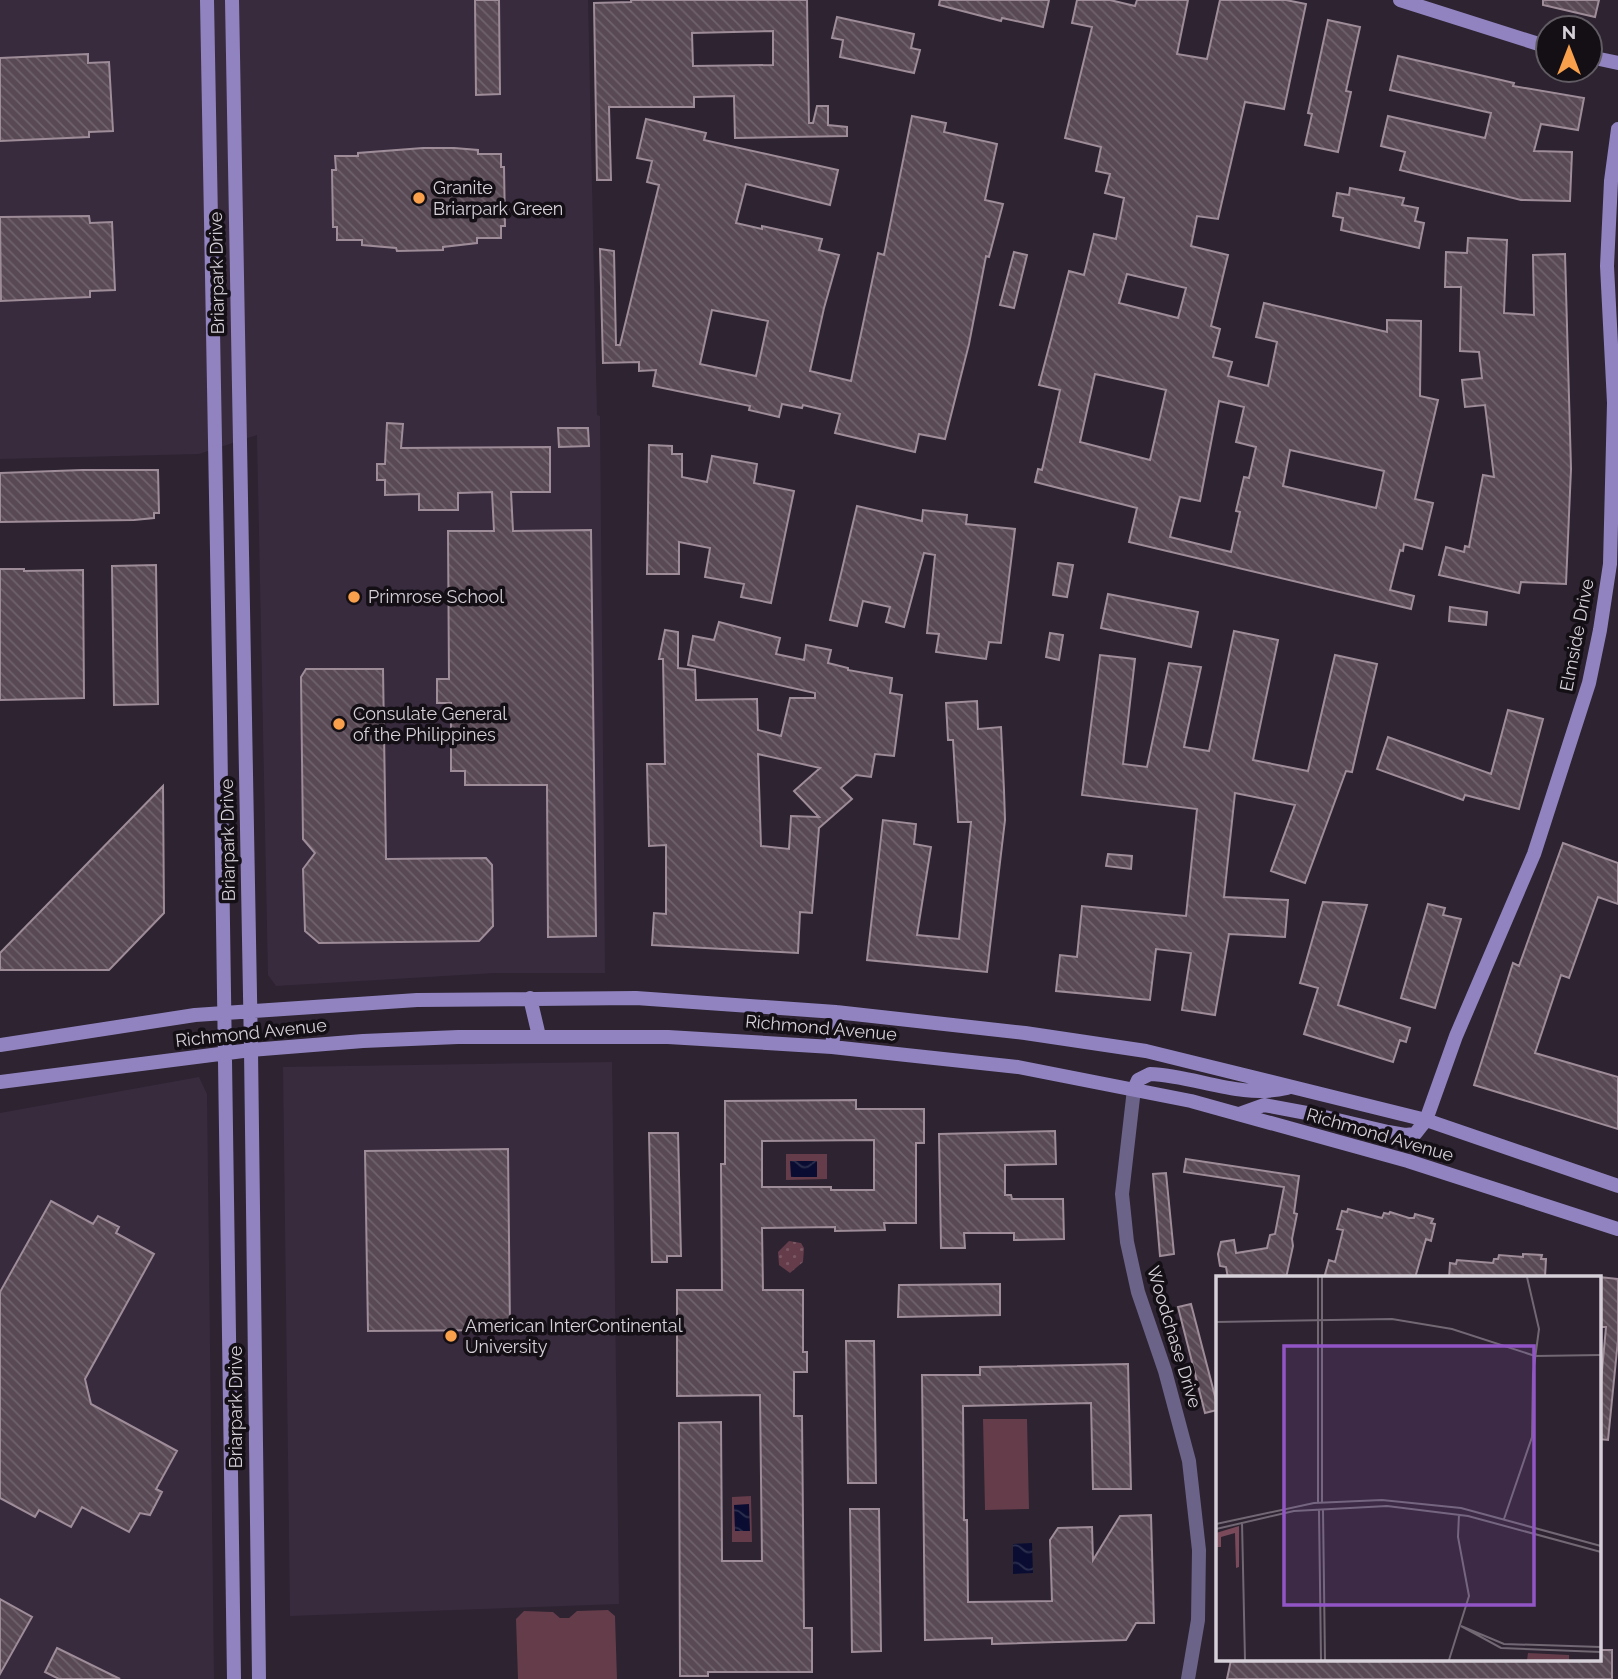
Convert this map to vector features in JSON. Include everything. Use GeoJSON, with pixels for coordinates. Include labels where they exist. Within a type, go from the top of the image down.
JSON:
{"type":"FeatureCollection","features":[{"type":"Feature","properties":{"kind":"street","name":"Briarpark Drive"},"geometry":{"type":"LineString","coordinates":[[207,0],[234,1679]]}},
{"type":"Feature","properties":{"kind":"street","name":"Briarpark Drive"},"geometry":{"type":"LineString","coordinates":[[232,0],[251,1050],[259,1679]]}},
{"type":"Feature","properties":{"kind":"street"},"geometry":{"type":"LineString","coordinates":[[1400,0],[1534,43]]}},
{"type":"Feature","properties":{"kind":"street","name":"Elmside Drive"},"geometry":{"type":"LineString","coordinates":[[1426,1120],[1456,1035],[1534,854],[1589,683],[1601,630],[1610,564],[1615,403],[1607,266],[1611,181],[1618,129]]}},
{"type":"Feature","properties":{"kind":"street"},"geometry":{"type":"LineString","coordinates":[[530,998],[539,1036]]}},
{"type":"Feature","properties":{"kind":"street","name":"Richmond Avenue"},"geometry":{"type":"LineString","coordinates":[[0,1045],[225,1013],[417,1000],[636,998],[836,1012],[1146,1051],[1426,1120],[1618,1186]]}},
{"type":"Feature","properties":{"kind":"street"},"geometry":{"type":"LineString","coordinates":[[832,1047],[836,1012]]}},
{"type":"Feature","properties":{"kind":"street","name":"Richmond Avenue"},"geometry":{"type":"LineString","coordinates":[[0,1082],[251,1050],[363,1041],[539,1036],[668,1037],[832,1047],[1018,1067],[1134,1089],[1239,1114],[1408,1161],[1618,1229]]}},
{"type":"Feature","properties":{"kind":"street"},"geometry":{"type":"LineString","coordinates":[[1134,1089],[1138,1080],[1150,1074],[1238,1091],[1257,1092],[1291,1087]]}},
{"type":"Feature","properties":{"kind":"street","name":"Woodchase Drive"},"geometry":{"type":"LineString","coordinates":[[1134,1089],[1122,1195],[1127,1242],[1138,1292],[1165,1371],[1189,1461],[1199,1550],[1198,1620],[1188,1679]]}},
{"type":"Feature","properties":{"kind":"street"},"geometry":{"type":"LineString","coordinates":[[1239,1114],[1264,1105],[1405,1135],[1415,1134],[1426,1120]]}},
{"type":"Feature","properties":{"kind":"shaded area"},"geometry":{"type":"Polygon","coordinates":[[[0,0],[588,0],[597,415],[600,416],[605,973],[495,973],[276,986],[268,975],[257,435],[199,454],[0,459],[0,0]]]}},
{"type":"Feature","properties":{"kind":"shaded area","name":"American InterContinental University"},"geometry":{"type":"Polygon","coordinates":[[[612,1062],[619,1604],[290,1616],[283,1067],[612,1062]]]}},
{"type":"Feature","properties":{"kind":"shaded area"},"geometry":{"type":"Polygon","coordinates":[[[199,1077],[207,1094],[214,1679],[0,1679],[0,1113],[199,1077]]]}},
{"type":"Feature","properties":{"kind":"shaded area"},"geometry":{"type":"Polygon","coordinates":[[[786,1154],[827,1154],[827,1179],[786,1180],[786,1154]]]}},
{"type":"Feature","properties":{"kind":"shaded area"},"geometry":{"type":"Polygon","coordinates":[[[789,1241],[801,1243],[804,1248],[803,1262],[790,1273],[779,1265],[778,1252],[789,1241]]]}},
{"type":"Feature","properties":{"kind":"shaded area"},"geometry":{"type":"Polygon","coordinates":[[[983,1419],[1027,1419],[1029,1509],[985,1510],[983,1419]]]}},
{"type":"Feature","properties":{"kind":"shaded area"},"geometry":{"type":"Polygon","coordinates":[[[751,1496],[752,1542],[732,1542],[732,1497],[751,1496]]]}},
{"type":"Feature","properties":{"kind":"shaded area"},"geometry":{"type":"Polygon","coordinates":[[[608,1610],[615,1616],[617,1679],[518,1679],[516,1619],[524,1611],[553,1612],[560,1618],[569,1618],[577,1611],[608,1610]]]}},
{"type":"Feature","properties":{"kind":"water"},"geometry":{"type":"Polygon","coordinates":[[[790,1161],[817,1161],[817,1177],[791,1177],[790,1161]]]}},
{"type":"Feature","properties":{"kind":"water"},"geometry":{"type":"Polygon","coordinates":[[[749,1504],[750,1531],[735,1531],[734,1505],[749,1504]]]}},
{"type":"Feature","properties":{"kind":"water"},"geometry":{"type":"Polygon","coordinates":[[[1032,1543],[1033,1573],[1013,1574],[1013,1544],[1032,1543]]]}},
{"type":"Feature","properties":{"kind":"building"},"geometry":{"type":"Polygon","coordinates":[[[475,0],[499,0],[500,94],[476,95],[475,0]]]}},
{"type":"Feature","properties":{"kind":"building"},"geometry":{"type":"Polygon","coordinates":[[[807,0],[809,123],[813,123],[817,106],[828,106],[828,125],[847,127],[847,136],[735,138],[734,96],[694,97],[694,107],[609,107],[611,180],[597,180],[594,3],[807,0]],[[773,31],[692,33],[693,66],[773,65],[773,31]]]}},
{"type":"Feature","properties":{"kind":"building"},"geometry":{"type":"Polygon","coordinates":[[[940,0],[1049,0],[1043,27],[1002,18],[1001,21],[939,5],[940,0]]]}},
{"type":"Feature","properties":{"kind":"building"},"geometry":{"type":"Polygon","coordinates":[[[1077,0],[1110,0],[1135,6],[1137,0],[1188,0],[1177,54],[1207,59],[1220,0],[1286,0],[1306,4],[1284,109],[1245,102],[1218,219],[1197,216],[1191,246],[1228,255],[1211,326],[1220,329],[1213,357],[1232,362],[1228,376],[1268,386],[1277,342],[1256,337],[1264,303],[1387,332],[1387,320],[1421,321],[1420,396],[1438,400],[1415,499],[1433,503],[1422,549],[1404,544],[1390,590],[1414,596],[1411,609],[1129,542],[1137,508],[1035,482],[1038,469],[1042,470],[1060,390],[1039,385],[1069,271],[1084,275],[1094,234],[1116,239],[1124,198],[1105,193],[1110,174],[1096,171],[1101,147],[1065,138],[1092,27],[1072,23],[1077,0]],[[1127,274],[1119,303],[1178,318],[1186,288],[1127,274]],[[1095,374],[1080,442],[1150,460],[1166,390],[1095,374]],[[1219,401],[1200,501],[1180,497],[1170,537],[1231,552],[1244,477],[1249,478],[1256,447],[1236,442],[1244,407],[1219,401]],[[1290,450],[1283,486],[1376,508],[1384,471],[1290,450]]]}},
{"type":"Feature","properties":{"kind":"building"},"geometry":{"type":"Polygon","coordinates":[[[1543,0],[1599,0],[1596,14],[1582,14],[1543,5],[1543,0]]]}},
{"type":"Feature","properties":{"kind":"building"},"geometry":{"type":"Polygon","coordinates":[[[837,17],[914,34],[911,48],[920,50],[914,73],[840,57],[843,40],[832,38],[837,17]]]}},
{"type":"Feature","properties":{"kind":"building"},"geometry":{"type":"Polygon","coordinates":[[[1328,20],[1360,27],[1346,91],[1351,92],[1338,152],[1305,145],[1312,114],[1308,113],[1328,20]]]}},
{"type":"Feature","properties":{"kind":"building"},"geometry":{"type":"Polygon","coordinates":[[[88,54],[88,63],[109,62],[113,131],[89,132],[89,137],[0,141],[0,58],[88,54]]]}},
{"type":"Feature","properties":{"kind":"building"},"geometry":{"type":"Polygon","coordinates":[[[1398,56],[1514,83],[1513,86],[1584,98],[1578,130],[1541,124],[1534,151],[1572,152],[1570,201],[1521,200],[1400,170],[1405,152],[1381,146],[1388,116],[1485,138],[1491,113],[1390,90],[1398,56]]]}},
{"type":"Feature","properties":{"kind":"building"},"geometry":{"type":"Polygon","coordinates":[[[912,116],[946,123],[944,132],[997,144],[985,200],[1003,204],[989,257],[986,256],[969,344],[945,439],[919,434],[915,452],[835,433],[840,414],[803,405],[802,408],[782,404],[779,417],[749,410],[750,406],[653,386],[656,370],[639,371],[639,362],[603,363],[600,249],[614,251],[616,345],[620,345],[659,185],[647,182],[652,161],[637,158],[646,119],[706,133],[704,140],[838,170],[830,205],[746,184],[736,223],[822,239],[819,250],[839,255],[810,371],[851,381],[878,253],[884,255],[912,116]],[[712,310],[700,364],[756,376],[768,321],[712,310]]]}},
{"type":"Feature","properties":{"kind":"building","name":"Granite Briarpark Green"},"geometry":{"type":"Polygon","coordinates":[[[454,148],[478,150],[478,154],[501,154],[501,167],[504,167],[505,226],[501,226],[501,238],[477,238],[477,243],[443,247],[443,250],[397,251],[396,248],[362,245],[362,240],[337,240],[337,227],[333,227],[332,170],[336,170],[335,156],[454,148]]]}},
{"type":"Feature","properties":{"kind":"building"},"geometry":{"type":"Polygon","coordinates":[[[1350,188],[1404,198],[1402,205],[1418,208],[1415,221],[1424,223],[1419,248],[1341,230],[1343,218],[1333,216],[1337,193],[1349,195],[1350,188]]]}},
{"type":"Feature","properties":{"kind":"building"},"geometry":{"type":"Polygon","coordinates":[[[89,216],[90,223],[112,222],[115,290],[90,291],[90,297],[1,301],[0,217],[89,216]]]}},
{"type":"Feature","properties":{"kind":"building"},"geometry":{"type":"Polygon","coordinates":[[[1468,238],[1507,240],[1504,313],[1534,315],[1533,255],[1565,254],[1571,469],[1566,584],[1521,582],[1519,593],[1439,575],[1446,547],[1464,552],[1465,546],[1469,547],[1483,475],[1494,477],[1485,405],[1465,407],[1462,380],[1482,378],[1479,352],[1460,351],[1461,287],[1445,287],[1446,252],[1467,253],[1468,238]]]}},
{"type":"Feature","properties":{"kind":"building"},"geometry":{"type":"Polygon","coordinates":[[[1014,252],[1027,255],[1014,308],[1000,305],[1014,252]]]}},
{"type":"Feature","properties":{"kind":"building"},"geometry":{"type":"Polygon","coordinates":[[[387,423],[403,424],[401,448],[550,447],[550,492],[511,492],[513,531],[591,530],[596,936],[548,937],[547,785],[465,785],[465,771],[451,771],[451,703],[437,703],[437,679],[449,679],[448,531],[494,531],[492,492],[458,493],[458,510],[419,510],[419,494],[385,495],[385,480],[377,480],[377,464],[385,464],[387,423]]]}},
{"type":"Feature","properties":{"kind":"building"},"geometry":{"type":"Polygon","coordinates":[[[558,428],[588,428],[589,446],[559,447],[558,428]]]}},
{"type":"Feature","properties":{"kind":"building"},"geometry":{"type":"Polygon","coordinates":[[[649,445],[672,446],[672,454],[682,454],[682,477],[707,482],[712,456],[757,464],[754,483],[794,491],[771,603],[741,597],[744,584],[705,577],[710,548],[679,542],[679,574],[647,574],[649,445]]]}},
{"type":"Feature","properties":{"kind":"building"},"geometry":{"type":"Polygon","coordinates":[[[158,470],[159,513],[154,513],[154,518],[134,520],[0,522],[0,473],[158,470]]]}},
{"type":"Feature","properties":{"kind":"building"},"geometry":{"type":"Polygon","coordinates":[[[857,506],[922,521],[923,510],[967,515],[966,524],[1015,529],[1001,643],[989,642],[986,659],[936,652],[939,634],[927,633],[935,555],[924,553],[904,627],[886,622],[890,607],[863,601],[857,626],[830,620],[857,506]]]}},
{"type":"Feature","properties":{"kind":"building"},"geometry":{"type":"Polygon","coordinates":[[[1058,563],[1073,565],[1067,597],[1053,595],[1058,563]]]}},
{"type":"Feature","properties":{"kind":"building"},"geometry":{"type":"Polygon","coordinates":[[[156,565],[158,704],[114,705],[112,566],[156,565]]]}},
{"type":"Feature","properties":{"kind":"building"},"geometry":{"type":"Polygon","coordinates":[[[0,569],[83,570],[84,698],[0,700],[0,569]]]}},
{"type":"Feature","properties":{"kind":"building"},"geometry":{"type":"Polygon","coordinates":[[[1108,594],[1198,612],[1191,647],[1101,628],[1108,594]]]}},
{"type":"Feature","properties":{"kind":"building"},"geometry":{"type":"Polygon","coordinates":[[[1450,607],[1487,612],[1486,625],[1449,621],[1450,607]]]}},
{"type":"Feature","properties":{"kind":"building"},"geometry":{"type":"Polygon","coordinates":[[[719,622],[780,638],[776,654],[804,660],[806,645],[831,650],[828,663],[848,670],[892,678],[890,693],[902,695],[894,756],[875,754],[871,777],[856,775],[841,788],[852,799],[819,828],[812,913],[800,912],[798,953],[652,945],[654,913],[666,914],[666,845],[649,846],[647,764],[665,764],[663,659],[659,659],[665,630],[678,632],[678,668],[695,670],[696,700],[757,699],[758,730],[781,736],[790,698],[815,698],[815,693],[688,665],[693,636],[714,640],[719,622]],[[758,754],[761,846],[789,849],[791,816],[819,817],[794,791],[820,768],[758,754]]]}},
{"type":"Feature","properties":{"kind":"building"},"geometry":{"type":"Polygon","coordinates":[[[1234,631],[1278,640],[1253,760],[1308,771],[1335,655],[1377,664],[1352,772],[1346,771],[1305,883],[1271,871],[1295,805],[1235,793],[1224,897],[1288,900],[1285,937],[1229,934],[1215,1015],[1182,1010],[1191,953],[1156,949],[1150,1000],[1056,991],[1060,955],[1077,957],[1082,906],[1186,916],[1197,809],[1082,795],[1100,655],[1135,659],[1123,764],[1147,767],[1169,663],[1201,667],[1184,747],[1209,751],[1234,631]]]}},
{"type":"Feature","properties":{"kind":"building"},"geometry":{"type":"Polygon","coordinates":[[[1050,633],[1063,635],[1059,660],[1046,657],[1050,633]]]}},
{"type":"Feature","properties":{"kind":"building"},"geometry":{"type":"Polygon","coordinates":[[[306,669],[383,669],[386,859],[486,858],[492,865],[493,926],[479,941],[319,943],[305,931],[303,869],[315,853],[303,839],[301,677],[306,669]]]}},
{"type":"Feature","properties":{"kind":"building"},"geometry":{"type":"Polygon","coordinates":[[[977,701],[978,729],[1001,727],[1004,790],[1005,820],[987,972],[867,960],[883,820],[916,824],[914,844],[931,847],[917,935],[959,939],[971,822],[958,822],[953,740],[948,740],[946,703],[977,701]]]}},
{"type":"Feature","properties":{"kind":"building"},"geometry":{"type":"Polygon","coordinates":[[[1508,710],[1543,719],[1519,809],[1465,795],[1463,800],[1377,769],[1388,737],[1491,774],[1508,710]]]}},
{"type":"Feature","properties":{"kind":"building"},"geometry":{"type":"Polygon","coordinates":[[[163,786],[164,913],[109,970],[0,970],[0,953],[163,786]]]}},
{"type":"Feature","properties":{"kind":"building"},"geometry":{"type":"Polygon","coordinates":[[[1563,843],[1618,863],[1618,904],[1598,897],[1569,978],[1561,975],[1535,1053],[1618,1077],[1618,1129],[1474,1085],[1513,963],[1519,966],[1563,843]]]}},
{"type":"Feature","properties":{"kind":"building"},"geometry":{"type":"Polygon","coordinates":[[[1108,854],[1132,856],[1131,869],[1106,866],[1108,854]]]}},
{"type":"Feature","properties":{"kind":"building"},"geometry":{"type":"Polygon","coordinates":[[[1323,902],[1367,905],[1338,1005],[1410,1028],[1406,1042],[1400,1040],[1393,1062],[1304,1034],[1318,988],[1300,983],[1323,902]]]}},
{"type":"Feature","properties":{"kind":"building"},"geometry":{"type":"Polygon","coordinates":[[[1428,904],[1445,908],[1443,915],[1461,919],[1435,1008],[1401,998],[1428,904]]]}},
{"type":"Feature","properties":{"kind":"building"},"geometry":{"type":"Polygon","coordinates":[[[856,1100],[856,1109],[924,1109],[924,1143],[916,1143],[916,1223],[884,1223],[885,1230],[835,1231],[835,1227],[762,1228],[763,1290],[803,1290],[803,1352],[807,1352],[807,1372],[794,1372],[794,1416],[802,1416],[804,1628],[812,1628],[812,1672],[708,1672],[708,1676],[680,1676],[679,1423],[721,1422],[722,1561],[762,1561],[760,1395],[677,1396],[677,1290],[722,1290],[721,1164],[725,1164],[725,1101],[856,1100]],[[874,1140],[762,1141],[762,1187],[874,1190],[874,1140]]]}},
{"type":"Feature","properties":{"kind":"building"},"geometry":{"type":"Polygon","coordinates":[[[1055,1131],[1056,1164],[1005,1165],[1005,1195],[1011,1195],[1012,1199],[1063,1199],[1064,1239],[1014,1240],[1014,1233],[964,1233],[965,1248],[941,1248],[939,1134],[1055,1131]]]}},
{"type":"Feature","properties":{"kind":"building"},"geometry":{"type":"Polygon","coordinates":[[[649,1133],[678,1133],[681,1256],[667,1256],[667,1262],[652,1262],[649,1133]]]}},
{"type":"Feature","properties":{"kind":"building"},"geometry":{"type":"Polygon","coordinates":[[[508,1149],[510,1330],[368,1331],[365,1151],[508,1149]]]}},
{"type":"Feature","properties":{"kind":"building"},"geometry":{"type":"Polygon","coordinates":[[[1186,1159],[1299,1176],[1293,1246],[1286,1276],[1228,1276],[1226,1267],[1220,1266],[1218,1254],[1221,1242],[1234,1240],[1236,1253],[1267,1248],[1270,1235],[1275,1234],[1284,1187],[1184,1172],[1186,1159]]]}},
{"type":"Feature","properties":{"kind":"building"},"geometry":{"type":"Polygon","coordinates":[[[1166,1173],[1174,1254],[1160,1256],[1153,1174],[1166,1173]]]}},
{"type":"Feature","properties":{"kind":"building"},"geometry":{"type":"Polygon","coordinates":[[[51,1201],[93,1224],[98,1216],[119,1227],[116,1233],[154,1254],[85,1379],[91,1404],[177,1451],[156,1489],[162,1492],[150,1515],[140,1513],[129,1532],[82,1507],[71,1527],[39,1510],[35,1517],[0,1498],[0,1292],[51,1201]]]}},
{"type":"Feature","properties":{"kind":"building"},"geometry":{"type":"Polygon","coordinates":[[[1348,1209],[1382,1218],[1384,1213],[1390,1212],[1409,1218],[1414,1218],[1415,1214],[1433,1219],[1431,1223],[1435,1224],[1431,1241],[1426,1239],[1416,1276],[1325,1276],[1329,1260],[1335,1262],[1343,1230],[1337,1229],[1342,1211],[1347,1212],[1348,1209]]]}},
{"type":"Feature","properties":{"kind":"building"},"geometry":{"type":"Polygon","coordinates":[[[1523,1254],[1542,1255],[1541,1259],[1546,1259],[1545,1276],[1449,1276],[1450,1263],[1456,1264],[1457,1260],[1493,1263],[1499,1255],[1523,1257],[1523,1254]]]}},
{"type":"Feature","properties":{"kind":"building"},"geometry":{"type":"Polygon","coordinates":[[[1600,1277],[1618,1279],[1618,1340],[1608,1440],[1600,1439],[1600,1393],[1606,1327],[1600,1327],[1600,1277]]]}},
{"type":"Feature","properties":{"kind":"building"},"geometry":{"type":"Polygon","coordinates":[[[1000,1284],[1000,1315],[898,1317],[899,1285],[1000,1284]]]}},
{"type":"Feature","properties":{"kind":"building"},"geometry":{"type":"Polygon","coordinates":[[[1191,1304],[1216,1400],[1216,1410],[1205,1413],[1178,1307],[1191,1304]]]}},
{"type":"Feature","properties":{"kind":"building"},"geometry":{"type":"Polygon","coordinates":[[[846,1341],[874,1341],[876,1483],[848,1483],[846,1341]]]}},
{"type":"Feature","properties":{"kind":"building"},"geometry":{"type":"Polygon","coordinates":[[[1128,1364],[1131,1489],[1093,1489],[1091,1403],[963,1406],[968,1602],[1052,1601],[1050,1540],[1058,1528],[1092,1527],[1093,1560],[1120,1516],[1151,1515],[1154,1623],[1136,1623],[1126,1640],[992,1644],[992,1638],[925,1640],[922,1375],[980,1375],[980,1367],[1128,1364]]]}},
{"type":"Feature","properties":{"kind":"building"},"geometry":{"type":"Polygon","coordinates":[[[850,1509],[879,1509],[881,1651],[852,1652],[850,1509]]]}},
{"type":"Feature","properties":{"kind":"building"},"geometry":{"type":"Polygon","coordinates":[[[0,1599],[32,1617],[0,1674],[0,1599]]]}},
{"type":"Feature","properties":{"kind":"building"},"geometry":{"type":"Polygon","coordinates":[[[57,1648],[120,1679],[59,1679],[45,1672],[57,1648]]]}},
{"type":"Feature","properties":{"kind":"building"},"geometry":{"type":"Polygon","coordinates":[[[1600,1650],[1612,1650],[1612,1679],[1227,1679],[1231,1662],[1600,1662],[1600,1650]]]}},
{"type":"Feature","properties":{"kind":"place","name":"Granite Briarpark Green"},"geometry":{"type":"Point","coordinates":[419,198]}},
{"type":"Feature","properties":{"kind":"place","name":"Primrose School"},"geometry":{"type":"Point","coordinates":[354,597]}},
{"type":"Feature","properties":{"kind":"place","name":"Consulate General of the Philippines"},"geometry":{"type":"Point","coordinates":[339,724]}},
{"type":"Feature","properties":{"kind":"place","name":"American InterContinental University"},"geometry":{"type":"Point","coordinates":[451,1336]}}]}
